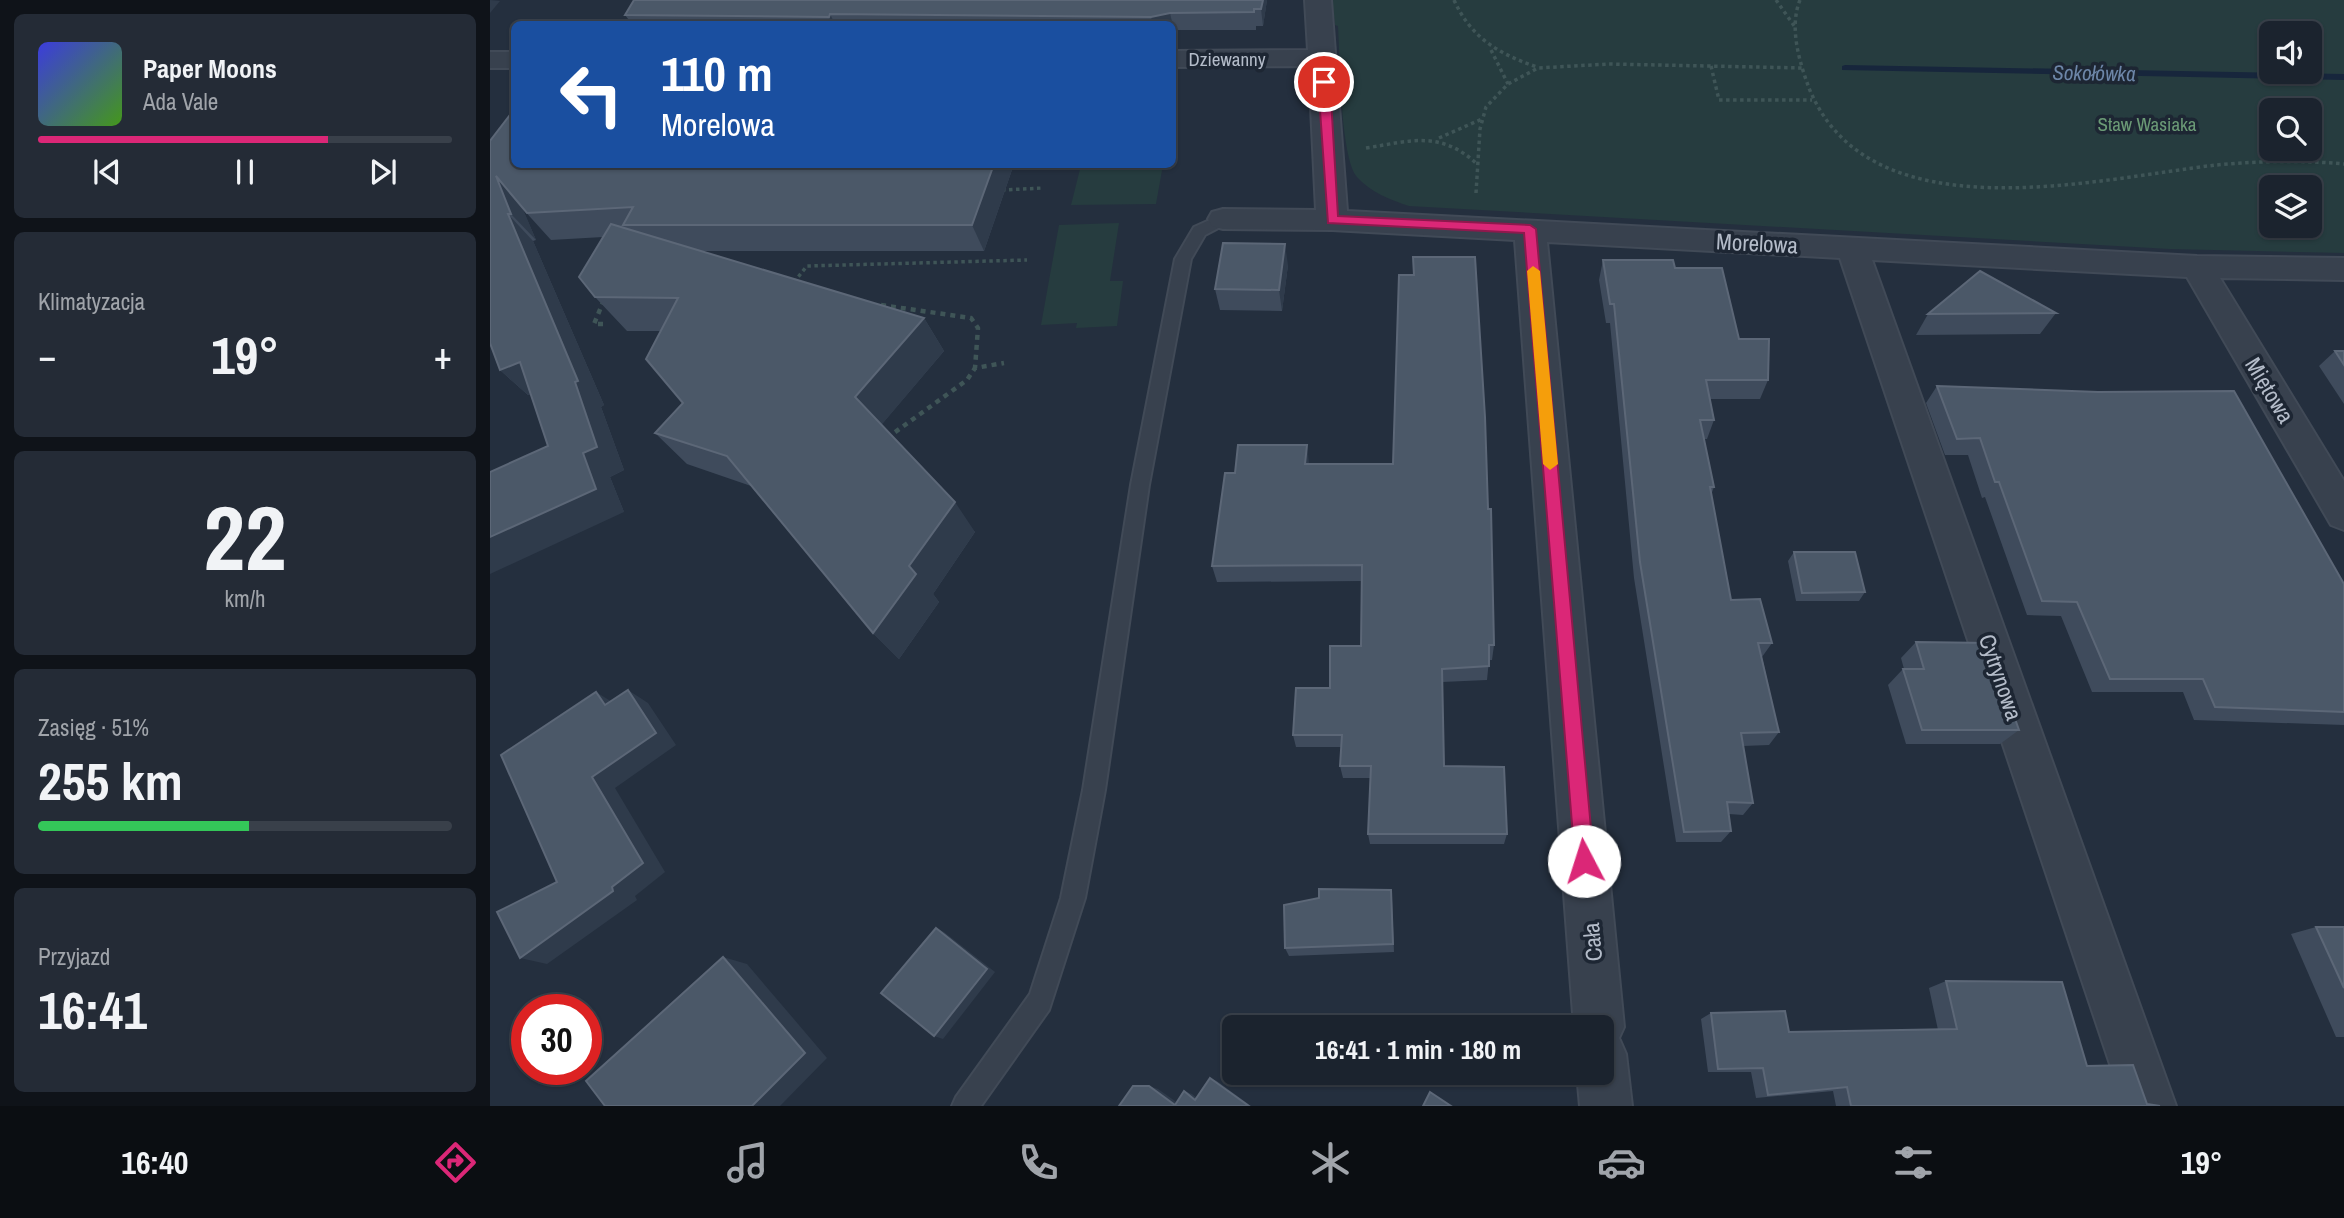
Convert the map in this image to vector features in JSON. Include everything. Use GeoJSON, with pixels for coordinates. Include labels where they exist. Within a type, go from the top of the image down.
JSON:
{"type":"FeatureCollection","features":[{"type":"Feature","properties":{"kind":"street"},"geometry":{"type":"LineString","coordinates":[[1318,0],[1332,220]]}},
{"type":"Feature","properties":{"kind":"street","name":"Dziewanny"},"geometry":{"type":"LineString","coordinates":[[1176,59],[1322,58]]}},
{"type":"Feature","properties":{"kind":"street"},"geometry":{"type":"LineString","coordinates":[[490,60],[511,60]]}},
{"type":"Feature","properties":{"kind":"street","name":"Morelowa"},"geometry":{"type":"LineString","coordinates":[[1223,219],[1332,220],[1530,229],[2197,267],[2344,269]]}},
{"type":"Feature","properties":{"kind":"street","name":"Cała"},"geometry":{"type":"LineString","coordinates":[[1530,229],[1598,1015]]}},
{"type":"Feature","properties":{"kind":"street","name":"Cytrynowa"},"geometry":{"type":"LineString","coordinates":[[1852,248],[2150,1106]]}},
{"type":"Feature","properties":{"kind":"street","name":"Miętowa"},"geometry":{"type":"LineString","coordinates":[[2197,267],[2344,514]]}},
{"type":"Feature","properties":{"kind":"street"},"geometry":{"type":"LineString","coordinates":[[1604,1085],[1606,1106]]}},
{"type":"Feature","properties":{"kind":"lane"},"geometry":{"type":"LineString","coordinates":[[965,1106],[1040,1001],[1073,898],[1094,790],[1140,485],[1182,259],[1199,232],[1223,219]]}},
{"type":"Feature","properties":{"kind":"path"},"geometry":{"type":"LineString","coordinates":[[1454,0],[1464,22],[1491,50],[1508,84]]}},
{"type":"Feature","properties":{"kind":"path"},"geometry":{"type":"LineString","coordinates":[[1776,0],[1795,28]]}},
{"type":"Feature","properties":{"kind":"path"},"geometry":{"type":"LineString","coordinates":[[1800,0],[1794,15],[1795,28],[1812,100],[1833,132],[1863,155],[1909,173],[1981,187],[2038,188],[2222,165],[2297,161],[2344,164]]}},
{"type":"Feature","properties":{"kind":"path"},"geometry":{"type":"LineString","coordinates":[[1491,50],[1538,68]]}},
{"type":"Feature","properties":{"kind":"path"},"geometry":{"type":"LineString","coordinates":[[1473,227],[1482,118],[1491,99],[1508,84],[1538,68],[1572,65],[1804,68]]}},
{"type":"Feature","properties":{"kind":"path"},"geometry":{"type":"LineString","coordinates":[[1711,66],[1719,100],[1812,100]]}},
{"type":"Feature","properties":{"kind":"path"},"geometry":{"type":"LineString","coordinates":[[1328,153],[1439,138],[1482,118]]}},
{"type":"Feature","properties":{"kind":"path"},"geometry":{"type":"LineString","coordinates":[[1439,138],[1455,144],[1478,165]]}},
{"type":"Feature","properties":{"kind":"path"},"geometry":{"type":"LineString","coordinates":[[990,190],[1043,188]]}},
{"type":"Feature","properties":{"kind":"path"},"geometry":{"type":"LineString","coordinates":[[787,292],[807,266],[1027,260]]}},
{"type":"Feature","properties":{"kind":"path"},"geometry":{"type":"LineString","coordinates":[[604,324],[594,324],[608,293]]}},
{"type":"Feature","properties":{"kind":"path"},"geometry":{"type":"LineString","coordinates":[[879,305],[971,318],[978,328],[975,368],[967,380],[883,440]]}},
{"type":"Feature","properties":{"kind":"path"},"geometry":{"type":"LineString","coordinates":[[975,368],[1004,363]]}},
{"type":"Feature","properties":{"kind":"green space","name":"Staw Wasiaka"},"geometry":{"type":"Polygon","coordinates":[[[1332,0],[2344,0],[2344,253],[2170,249],[1409,206],[1368,187],[1357,177],[1351,166],[1344,128],[1338,26],[1335,25],[1332,0]]]}},
{"type":"Feature","properties":{"kind":"green space"},"geometry":{"type":"Polygon","coordinates":[[[1080,168],[1162,168],[1156,204],[1071,205],[1080,168]]]}},
{"type":"Feature","properties":{"kind":"green space"},"geometry":{"type":"Polygon","coordinates":[[[1119,223],[1110,281],[1123,281],[1117,326],[1076,328],[1077,323],[1041,325],[1059,225],[1119,223]]]}},
{"type":"Feature","properties":{"kind":"building"},"geometry":{"type":"Polygon","coordinates":[[[634,0],[1263,0],[1261,9],[1254,9],[1254,12],[1170,13],[1151,17],[625,15],[634,0]]]}},
{"type":"Feature","properties":{"kind":"building"},"geometry":{"type":"Polygon","coordinates":[[[511,114],[511,168],[993,168],[972,225],[623,225],[633,207],[527,213],[496,176],[511,214],[508,214],[578,381],[575,382],[597,447],[583,453],[596,489],[490,537],[490,472],[548,446],[520,362],[500,370],[490,343],[490,141],[511,114]]]}},
{"type":"Feature","properties":{"kind":"building"},"geometry":{"type":"Polygon","coordinates":[[[611,224],[924,318],[855,397],[955,502],[909,566],[916,574],[873,633],[727,456],[655,433],[683,403],[646,359],[678,298],[595,297],[579,277],[611,224]]]}},
{"type":"Feature","properties":{"kind":"building"},"geometry":{"type":"Polygon","coordinates":[[[1223,243],[1285,244],[1279,290],[1215,289],[1223,243]]]}},
{"type":"Feature","properties":{"kind":"building"},"geometry":{"type":"Polygon","coordinates":[[[1413,257],[1475,257],[1488,509],[1491,509],[1494,645],[1489,645],[1489,666],[1442,669],[1444,766],[1504,767],[1507,834],[1368,834],[1371,766],[1340,766],[1342,735],[1293,735],[1296,688],[1330,688],[1330,646],[1361,646],[1362,565],[1212,566],[1225,473],[1235,473],[1238,445],[1307,445],[1305,464],[1393,464],[1399,275],[1414,275],[1413,257]]]}},
{"type":"Feature","properties":{"kind":"building"},"geometry":{"type":"Polygon","coordinates":[[[1603,260],[1673,260],[1675,268],[1722,268],[1739,339],[1769,339],[1768,380],[1706,380],[1714,420],[1700,420],[1714,487],[1710,487],[1731,600],[1760,599],[1772,643],[1758,643],[1779,732],[1741,733],[1753,803],[1727,802],[1731,831],[1684,832],[1640,562],[1614,304],[1610,304],[1603,260]]]}},
{"type":"Feature","properties":{"kind":"building"},"geometry":{"type":"Polygon","coordinates":[[[1980,271],[2056,313],[1928,314],[1980,271]]]}},
{"type":"Feature","properties":{"kind":"building"},"geometry":{"type":"Polygon","coordinates":[[[2335,351],[2344,351],[2344,365],[2335,351]]]}},
{"type":"Feature","properties":{"kind":"building"},"geometry":{"type":"Polygon","coordinates":[[[1937,386],[2098,392],[2234,391],[2344,584],[2344,712],[2215,707],[2203,679],[2110,679],[2077,602],[2042,601],[1999,482],[1995,482],[1980,438],[1957,439],[1937,386]]]}},
{"type":"Feature","properties":{"kind":"building"},"geometry":{"type":"Polygon","coordinates":[[[1794,552],[1855,552],[1865,592],[1802,593],[1794,552]]]}},
{"type":"Feature","properties":{"kind":"building"},"geometry":{"type":"Polygon","coordinates":[[[1916,642],[1988,643],[2019,730],[1922,730],[1903,669],[1924,669],[1916,642]]]}},
{"type":"Feature","properties":{"kind":"building"},"geometry":{"type":"Polygon","coordinates":[[[628,690],[656,733],[592,777],[643,863],[612,887],[613,891],[520,958],[497,912],[557,882],[501,755],[596,692],[605,705],[628,690]]]}},
{"type":"Feature","properties":{"kind":"building"},"geometry":{"type":"Polygon","coordinates":[[[1319,889],[1391,890],[1393,944],[1285,948],[1284,905],[1319,898],[1319,889]]]}},
{"type":"Feature","properties":{"kind":"building"},"geometry":{"type":"Polygon","coordinates":[[[2316,927],[2344,927],[2344,988],[2316,927]]]}},
{"type":"Feature","properties":{"kind":"building"},"geometry":{"type":"Polygon","coordinates":[[[936,928],[987,969],[934,1036],[881,993],[936,928]]]}},
{"type":"Feature","properties":{"kind":"building"},"geometry":{"type":"Polygon","coordinates":[[[723,957],[805,1053],[752,1106],[605,1106],[589,1085],[602,1085],[602,1067],[723,957]]]}},
{"type":"Feature","properties":{"kind":"building"},"geometry":{"type":"Polygon","coordinates":[[[1946,981],[2062,982],[2087,1066],[2133,1065],[2147,1104],[2160,1106],[1851,1106],[1847,1087],[1768,1095],[1763,1068],[1718,1069],[1711,1013],[1785,1011],[1789,1032],[1957,1029],[1946,981]]]}},
{"type":"Feature","properties":{"kind":"building"},"geometry":{"type":"Polygon","coordinates":[[[1210,1078],[1249,1106],[1119,1106],[1133,1086],[1149,1086],[1175,1105],[1184,1091],[1195,1100],[1210,1078]]]}},
{"type":"Feature","properties":{"kind":"building"},"geometry":{"type":"Polygon","coordinates":[[[1430,1092],[1451,1106],[1423,1106],[1430,1092]]]}},
{"type":"Feature","properties":{"kind":"waterway","name":"Sokołówka"},"geometry":{"type":"LineString","coordinates":[[1845,68],[2344,77]]}},
{"type":"Feature","properties":{"kind":"slow traffic"},"geometry":{"type":"LineString","coordinates":[[1533,271],[1550,464]]}},
{"type":"Feature","properties":{"kind":"route"},"geometry":{"type":"LineString","coordinates":[[1324,82],[1332,220],[1530,229],[1584,861]]}}]}
